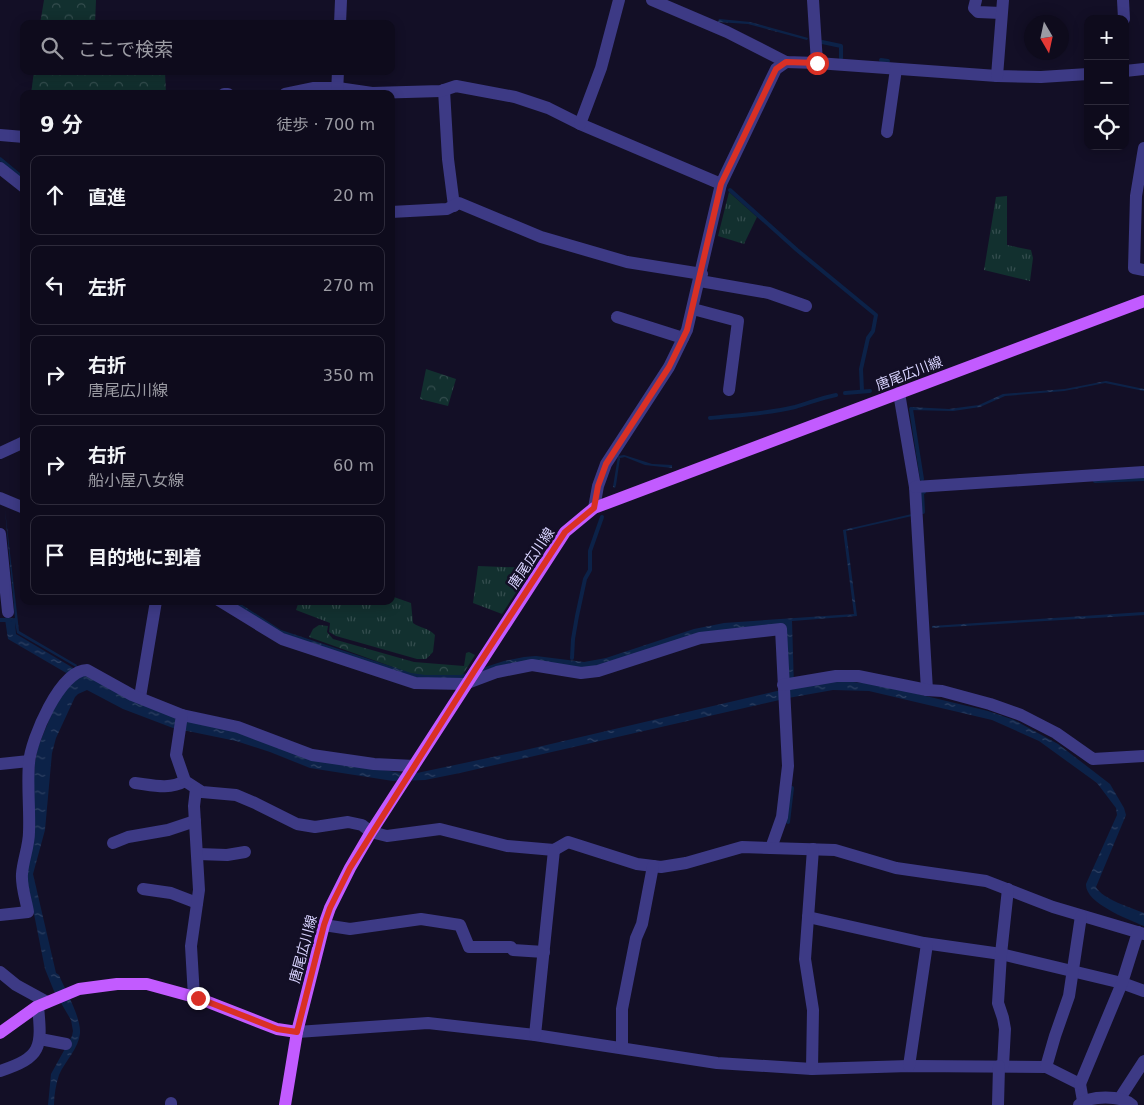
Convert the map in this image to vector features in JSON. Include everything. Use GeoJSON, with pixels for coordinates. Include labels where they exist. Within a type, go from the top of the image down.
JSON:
{"type":"FeatureCollection","features":[{"type":"Feature","properties":{"kind":"main road","name":"唐尾広川線"},"geometry":{"type":"LineString","coordinates":[[285,1105],[297,1032],[330,908],[371,832],[565,532],[594,508],[1144,301]]}},
{"type":"Feature","properties":{"kind":"main road"},"geometry":{"type":"LineString","coordinates":[[0,1032],[53,1000],[79,989],[117,984],[147,984],[194,997],[277,1029],[297,1032]]}},
{"type":"Feature","properties":{"kind":"street"},"geometry":{"type":"LineString","coordinates":[[340,20],[341,0]]}},
{"type":"Feature","properties":{"kind":"street"},"geometry":{"type":"LineString","coordinates":[[580,124],[601,68],[619,0]]}},
{"type":"Feature","properties":{"kind":"street"},"geometry":{"type":"LineString","coordinates":[[652,0],[726,32],[786,62],[997,76],[1041,77],[1084,74]]}},
{"type":"Feature","properties":{"kind":"street"},"geometry":{"type":"LineString","coordinates":[[813,0],[817,63]]}},
{"type":"Feature","properties":{"kind":"street"},"geometry":{"type":"LineString","coordinates":[[976,0],[974,8],[978,12],[1001,13]]}},
{"type":"Feature","properties":{"kind":"street"},"geometry":{"type":"LineString","coordinates":[[997,76],[1003,0]]}},
{"type":"Feature","properties":{"kind":"street"},"geometry":{"type":"LineString","coordinates":[[1123,0],[1124,15]]}},
{"type":"Feature","properties":{"kind":"street"},"geometry":{"type":"LineString","coordinates":[[594,508],[598,486],[606,464],[669,367],[687,330],[701,277],[721,184],[776,69],[786,62]]}},
{"type":"Feature","properties":{"kind":"street"},"geometry":{"type":"LineString","coordinates":[[888,132],[896,69]]}},
{"type":"Feature","properties":{"kind":"street"},"geometry":{"type":"LineString","coordinates":[[1129,70],[1144,69]]}},
{"type":"Feature","properties":{"kind":"street"},"geometry":{"type":"LineString","coordinates":[[337,90],[338,75]]}},
{"type":"Feature","properties":{"kind":"street"},"geometry":{"type":"LineString","coordinates":[[395,92],[444,90],[456,86],[515,97],[548,108],[580,124],[721,184]]}},
{"type":"Feature","properties":{"kind":"street"},"geometry":{"type":"LineString","coordinates":[[305,90],[314,88],[329,90]]}},
{"type":"Feature","properties":{"kind":"street"},"geometry":{"type":"LineString","coordinates":[[444,90],[448,159],[454,206]]}},
{"type":"Feature","properties":{"kind":"street"},"geometry":{"type":"LineString","coordinates":[[0,135],[20,137]]}},
{"type":"Feature","properties":{"kind":"street"},"geometry":{"type":"LineString","coordinates":[[1144,148],[1141,186],[1136,196],[1134,268],[1144,270]]}},
{"type":"Feature","properties":{"kind":"street"},"geometry":{"type":"LineString","coordinates":[[0,168],[20,184]]}},
{"type":"Feature","properties":{"kind":"street"},"geometry":{"type":"LineString","coordinates":[[395,212],[447,210],[459,203],[541,237],[627,262],[769,293],[806,306]]}},
{"type":"Feature","properties":{"kind":"street"},"geometry":{"type":"LineString","coordinates":[[693,309],[738,321],[729,390]]}},
{"type":"Feature","properties":{"kind":"street"},"geometry":{"type":"LineString","coordinates":[[618,317],[683,338]]}},
{"type":"Feature","properties":{"kind":"street"},"geometry":{"type":"LineString","coordinates":[[899,393],[916,487],[927,690]]}},
{"type":"Feature","properties":{"kind":"street"},"geometry":{"type":"LineString","coordinates":[[0,453],[20,444]]}},
{"type":"Feature","properties":{"kind":"street"},"geometry":{"type":"LineString","coordinates":[[916,487],[1144,472]]}},
{"type":"Feature","properties":{"kind":"street"},"geometry":{"type":"LineString","coordinates":[[0,498],[20,506]]}},
{"type":"Feature","properties":{"kind":"street"},"geometry":{"type":"LineString","coordinates":[[0,534],[8,612]]}},
{"type":"Feature","properties":{"kind":"street"},"geometry":{"type":"LineString","coordinates":[[140,697],[155,605]]}},
{"type":"Feature","properties":{"kind":"street"},"geometry":{"type":"LineString","coordinates":[[226,605],[282,640],[415,683],[470,678],[532,666],[581,673],[598,671],[700,638],[780,629],[788,766],[782,818],[771,848]]}},
{"type":"Feature","properties":{"kind":"street"},"geometry":{"type":"LineString","coordinates":[[0,915],[28,912],[21,875],[29,835],[29,761],[36,735],[59,688],[74,674],[87,670],[140,697],[181,721],[238,727],[312,755],[374,764],[409,773]]}},
{"type":"Feature","properties":{"kind":"street"},"geometry":{"type":"LineString","coordinates":[[784,691],[836,676],[858,676],[927,690],[942,691],[990,704],[1021,715],[1056,733],[1093,759],[1144,756]]}},
{"type":"Feature","properties":{"kind":"street"},"geometry":{"type":"LineString","coordinates":[[181,721],[176,755],[185,781],[202,792],[236,795],[297,824],[315,827],[348,822],[362,825],[371,832],[387,836],[440,829],[507,846],[554,850],[568,842],[637,864],[661,867],[686,863],[742,848],[814,848],[835,850],[896,868],[986,881],[1053,907],[1141,933],[1080,1084],[1081,1103],[1092,1099],[1120,1098],[1133,1105]]}},
{"type":"Feature","properties":{"kind":"street"},"geometry":{"type":"LineString","coordinates":[[0,764],[29,761]]}},
{"type":"Feature","properties":{"kind":"street"},"geometry":{"type":"LineString","coordinates":[[134,783],[177,786],[185,781]]}},
{"type":"Feature","properties":{"kind":"street"},"geometry":{"type":"LineString","coordinates":[[194,997],[191,946],[199,890],[194,806],[196,789]]}},
{"type":"Feature","properties":{"kind":"street"},"geometry":{"type":"LineString","coordinates":[[114,843],[128,837],[168,830],[195,821]]}},
{"type":"Feature","properties":{"kind":"street"},"geometry":{"type":"LineString","coordinates":[[812,1069],[813,1010],[805,969],[805,959],[814,848]]}},
{"type":"Feature","properties":{"kind":"street"},"geometry":{"type":"LineString","coordinates":[[536,1035],[554,850]]}},
{"type":"Feature","properties":{"kind":"street"},"geometry":{"type":"LineString","coordinates":[[198,854],[227,855],[245,852]]}},
{"type":"Feature","properties":{"kind":"street"},"geometry":{"type":"LineString","coordinates":[[622,1048],[622,1009],[636,938],[642,924],[653,866]]}},
{"type":"Feature","properties":{"kind":"street"},"geometry":{"type":"LineString","coordinates":[[143,889],[171,893],[197,903]]}},
{"type":"Feature","properties":{"kind":"street"},"geometry":{"type":"LineString","coordinates":[[998,1105],[1004,1029],[1004,1018],[998,1003],[1000,954],[1008,889]]}},
{"type":"Feature","properties":{"kind":"street"},"geometry":{"type":"LineString","coordinates":[[1046,1066],[1068,996],[1081,916]]}},
{"type":"Feature","properties":{"kind":"street"},"geometry":{"type":"LineString","coordinates":[[808,917],[927,944],[1000,954],[1122,983],[1144,991]]}},
{"type":"Feature","properties":{"kind":"street"},"geometry":{"type":"LineString","coordinates":[[324,925],[350,929],[422,919],[460,925],[469,947],[511,947],[513,950],[544,952]]}},
{"type":"Feature","properties":{"kind":"street"},"geometry":{"type":"LineString","coordinates":[[909,1066],[927,944]]}},
{"type":"Feature","properties":{"kind":"street"},"geometry":{"type":"LineString","coordinates":[[0,972],[16,985],[53,1000],[34,1055],[22,1063],[0,1071]]}},
{"type":"Feature","properties":{"kind":"street"},"geometry":{"type":"LineString","coordinates":[[297,1032],[428,1023],[536,1035],[718,1064],[812,1069],[909,1066],[1046,1066],[1080,1084]]}},
{"type":"Feature","properties":{"kind":"street"},"geometry":{"type":"LineString","coordinates":[[40,1039],[66,1044]]}},
{"type":"Feature","properties":{"kind":"street"},"geometry":{"type":"LineString","coordinates":[[1120,1098],[1144,1061]]}},
{"type":"Feature","properties":{"kind":"green space"},"geometry":{"type":"Polygon","coordinates":[[[44,0],[96,0],[95,20],[41,20],[44,0]]]}},
{"type":"Feature","properties":{"kind":"green space"},"geometry":{"type":"Polygon","coordinates":[[[33,75],[165,75],[166,90],[32,90],[33,75]]]}},
{"type":"Feature","properties":{"kind":"green space"},"geometry":{"type":"Polygon","coordinates":[[[729,192],[757,217],[744,244],[718,236],[729,192]]]}},
{"type":"Feature","properties":{"kind":"green space"},"geometry":{"type":"Polygon","coordinates":[[[1007,196],[1007,245],[1031,250],[1033,258],[1030,281],[984,270],[996,197],[1007,196]]]}},
{"type":"Feature","properties":{"kind":"green space"},"geometry":{"type":"Polygon","coordinates":[[[426,369],[456,379],[448,406],[420,399],[426,369]]]}},
{"type":"Feature","properties":{"kind":"green space"},"geometry":{"type":"Polygon","coordinates":[[[478,566],[532,568],[502,614],[473,603],[478,566]]]}},
{"type":"Feature","properties":{"kind":"green space"},"geometry":{"type":"Polygon","coordinates":[[[395,597],[411,603],[413,623],[435,635],[433,652],[426,659],[417,659],[336,636],[329,632],[330,623],[296,610],[298,605],[395,605],[395,597]]]}},
{"type":"Feature","properties":{"kind":"green space"},"geometry":{"type":"Polygon","coordinates":[[[319,625],[328,626],[327,632],[333,639],[414,662],[464,666],[466,653],[469,652],[475,655],[462,676],[415,675],[309,637],[313,629],[319,625]]]}},
{"type":"Feature","properties":{"kind":"water"},"geometry":{"type":"Polygon","coordinates":[[[719,19],[750,22],[808,38],[807,40],[748,24],[718,22],[719,19]]]}},
{"type":"Feature","properties":{"kind":"water"},"geometry":{"type":"Polygon","coordinates":[[[1106,381],[1144,389],[1144,391],[1105,383],[1064,391],[1005,396],[980,407],[953,411],[910,410],[910,407],[949,409],[979,405],[1003,394],[1065,389],[1106,381]]]}},
{"type":"Feature","properties":{"kind":"water"},"geometry":{"type":"Polygon","coordinates":[[[624,455],[652,464],[672,465],[672,468],[645,465],[625,457],[620,458],[615,488],[613,487],[618,456],[624,455]]]}},
{"type":"Feature","properties":{"kind":"water"},"geometry":{"type":"Polygon","coordinates":[[[5,510],[19,631],[77,665],[76,667],[17,633],[15,622],[16,634],[85,675],[314,760],[403,773],[417,773],[521,751],[790,688],[785,625],[582,669],[537,662],[462,680],[425,680],[286,637],[235,605],[242,605],[281,630],[411,673],[461,675],[504,661],[536,656],[584,662],[606,658],[694,629],[724,623],[854,614],[843,530],[912,514],[912,516],[846,531],[857,616],[792,621],[794,687],[841,681],[876,684],[988,711],[1014,720],[1058,744],[1110,784],[1124,808],[1126,815],[1096,887],[1111,899],[1144,913],[1144,926],[1109,910],[1092,898],[1088,891],[1086,884],[1117,815],[1116,808],[1097,783],[1039,741],[992,720],[869,691],[833,690],[788,698],[460,773],[425,780],[393,781],[310,768],[236,741],[173,728],[123,709],[87,690],[75,697],[56,738],[52,753],[45,830],[33,874],[56,973],[59,975],[72,1004],[80,1027],[77,1044],[59,1075],[54,1105],[48,1105],[51,1074],[73,1031],[71,1020],[54,991],[45,969],[26,874],[35,762],[38,747],[68,674],[8,639],[5,619],[15,618],[5,510]]]}},
{"type":"Feature","properties":{"kind":"water"},"geometry":{"type":"Polygon","coordinates":[[[1144,612],[1144,615],[932,628],[932,626],[1144,612]]]}},
{"type":"Feature","properties":{"kind":"waterway"},"geometry":{"type":"LineString","coordinates":[[822,42],[841,46],[841,58]]}},
{"type":"Feature","properties":{"kind":"waterway"},"geometry":{"type":"LineString","coordinates":[[881,60],[888,61]]}},
{"type":"Feature","properties":{"kind":"waterway"},"geometry":{"type":"LineString","coordinates":[[0,159],[20,176]]}},
{"type":"Feature","properties":{"kind":"waterway"},"geometry":{"type":"LineString","coordinates":[[730,190],[797,250],[876,315],[873,331],[868,338],[861,369],[862,391]]}},
{"type":"Feature","properties":{"kind":"waterway"},"geometry":{"type":"LineString","coordinates":[[845,393],[870,391]]}},
{"type":"Feature","properties":{"kind":"waterway"},"geometry":{"type":"LineString","coordinates":[[710,418],[763,413],[795,407],[836,395]]}},
{"type":"Feature","properties":{"kind":"waterway"},"geometry":{"type":"LineString","coordinates":[[912,409],[922,479]]}},
{"type":"Feature","properties":{"kind":"waterway"},"geometry":{"type":"LineString","coordinates":[[1095,481],[1144,479]]}},
{"type":"Feature","properties":{"kind":"waterway"},"geometry":{"type":"LineString","coordinates":[[923,512],[922,492],[924,492]]}},
{"type":"Feature","properties":{"kind":"waterway"},"geometry":{"type":"LineString","coordinates":[[572,658],[577,616],[585,579],[590,570],[590,551],[602,517]]}},
{"type":"Feature","properties":{"kind":"waterway"},"geometry":{"type":"LineString","coordinates":[[0,620],[10,620]]}},
{"type":"Feature","properties":{"kind":"waterway"},"geometry":{"type":"LineString","coordinates":[[788,822],[792,788]]}},
{"type":"Feature","properties":{"kind":"route"},"geometry":{"type":"LineString","coordinates":[[198,998],[277,1029],[297,1032],[324,925],[330,908],[350,868],[371,832],[565,532],[594,508],[598,486],[606,464],[669,367],[687,330],[702,274],[721,184],[776,69],[786,62],[817,63]]}}]}
